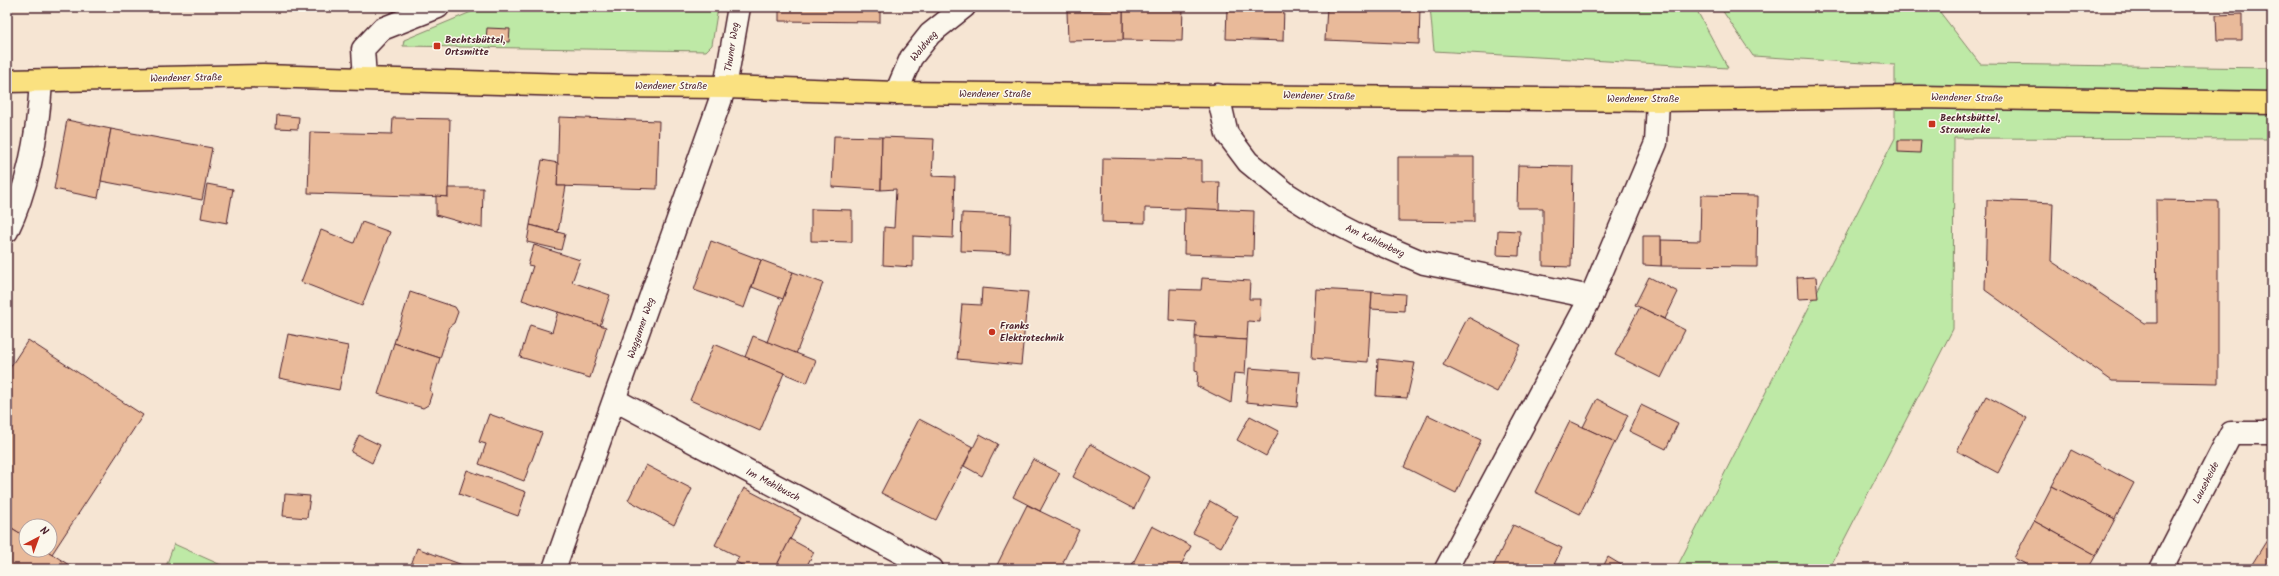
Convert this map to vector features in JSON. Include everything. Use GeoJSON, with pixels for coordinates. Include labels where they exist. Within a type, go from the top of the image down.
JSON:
{"type":"FeatureCollection","features":[{"type":"Feature","properties":{"kind":"main road","name":"Wendener Straße"},"geometry":{"type":"LineString","coordinates":[[7,82],[263,76],[602,86],[726,87],[896,93],[1658,100],[1919,97],[2272,103]]}},
{"type":"Feature","properties":{"kind":"street"},"geometry":{"type":"LineString","coordinates":[[365,78],[363,49],[382,29],[438,7]]}},
{"type":"Feature","properties":{"kind":"street","name":"Thuner Weg"},"geometry":{"type":"LineString","coordinates":[[726,87],[738,7]]}},
{"type":"Feature","properties":{"kind":"street","name":"Waldweg"},"geometry":{"type":"LineString","coordinates":[[896,93],[911,58],[930,34],[964,7]]}},
{"type":"Feature","properties":{"kind":"street"},"geometry":{"type":"LineString","coordinates":[[7,232],[18,208],[38,122],[41,82]]}},
{"type":"Feature","properties":{"kind":"street","name":"Waggumer Weg"},"geometry":{"type":"LineString","coordinates":[[554,569],[726,87]]}},
{"type":"Feature","properties":{"kind":"street","name":"Am Kahlenberg"},"geometry":{"type":"LineString","coordinates":[[1218,95],[1227,134],[1248,162],[1287,194],[1322,216],[1361,236],[1424,263],[1591,297]]}},
{"type":"Feature","properties":{"kind":"street"},"geometry":{"type":"LineString","coordinates":[[1446,569],[1591,297],[1656,143],[1658,100]]}},
{"type":"Feature","properties":{"kind":"street","name":"Im Mehlbusch"},"geometry":{"type":"LineString","coordinates":[[615,400],[932,569]]}},
{"type":"Feature","properties":{"kind":"street","name":"Lauseheide"},"geometry":{"type":"LineString","coordinates":[[2161,569],[2231,433],[2272,433]]}},
{"type":"Feature","properties":{"kind":"green space"},"geometry":{"type":"Polygon","coordinates":[[[483,7],[718,7],[712,45],[706,51],[403,46],[404,40],[483,7]]]}},
{"type":"Feature","properties":{"kind":"green space"},"geometry":{"type":"Polygon","coordinates":[[[1430,7],[1695,7],[1728,68],[1434,51],[1430,7]]]}},
{"type":"Feature","properties":{"kind":"green space"},"geometry":{"type":"Polygon","coordinates":[[[1720,7],[1936,7],[1980,64],[2272,68],[2272,139],[1954,138],[1953,329],[1829,569],[1676,569],[1895,138],[1895,65],[1753,56],[1720,7]]]}},
{"type":"Feature","properties":{"kind":"green space"},"geometry":{"type":"Polygon","coordinates":[[[174,544],[230,569],[165,569],[174,544]]]}},
{"type":"Feature","properties":{"kind":"building"},"geometry":{"type":"Polygon","coordinates":[[[779,7],[880,7],[880,22],[779,21],[779,7]]]}},
{"type":"Feature","properties":{"kind":"building"},"geometry":{"type":"Polygon","coordinates":[[[1123,7],[1183,7],[1182,41],[1123,40],[1123,7]]]}},
{"type":"Feature","properties":{"kind":"building"},"geometry":{"type":"Polygon","coordinates":[[[1227,7],[1284,7],[1283,41],[1226,39],[1227,7]]]}},
{"type":"Feature","properties":{"kind":"building"},"geometry":{"type":"Polygon","coordinates":[[[1327,7],[1420,7],[1419,44],[1325,40],[1327,7]]]}},
{"type":"Feature","properties":{"kind":"building"},"geometry":{"type":"Polygon","coordinates":[[[1123,9],[1123,40],[1068,41],[1067,11],[1123,9]]]}},
{"type":"Feature","properties":{"kind":"building"},"geometry":{"type":"Polygon","coordinates":[[[2242,14],[2242,40],[2217,40],[2216,15],[2242,14]]]}},
{"type":"Feature","properties":{"kind":"building"},"geometry":{"type":"Polygon","coordinates":[[[487,28],[510,29],[509,42],[486,40],[487,28]]]}},
{"type":"Feature","properties":{"kind":"building"},"geometry":{"type":"Polygon","coordinates":[[[277,115],[299,117],[298,129],[276,128],[277,115]]]}},
{"type":"Feature","properties":{"kind":"building"},"geometry":{"type":"Polygon","coordinates":[[[559,117],[659,121],[657,189],[557,186],[559,117]]]}},
{"type":"Feature","properties":{"kind":"building"},"geometry":{"type":"Polygon","coordinates":[[[393,118],[450,119],[448,197],[308,193],[310,132],[392,134],[393,118]]]}},
{"type":"Feature","properties":{"kind":"building"},"geometry":{"type":"Polygon","coordinates":[[[67,120],[111,129],[98,198],[54,189],[67,120]]]}},
{"type":"Feature","properties":{"kind":"building"},"geometry":{"type":"Polygon","coordinates":[[[111,129],[212,148],[202,200],[101,181],[111,129]]]}},
{"type":"Feature","properties":{"kind":"building"},"geometry":{"type":"Polygon","coordinates":[[[834,136],[882,137],[881,190],[832,187],[834,136]]]}},
{"type":"Feature","properties":{"kind":"building"},"geometry":{"type":"Polygon","coordinates":[[[882,137],[934,139],[932,176],[955,177],[953,238],[913,236],[913,267],[883,265],[884,227],[894,228],[896,189],[881,190],[882,137]]]}},
{"type":"Feature","properties":{"kind":"building"},"geometry":{"type":"Polygon","coordinates":[[[1898,140],[1921,140],[1920,153],[1898,152],[1898,140]]]}},
{"type":"Feature","properties":{"kind":"building"},"geometry":{"type":"Polygon","coordinates":[[[1398,157],[1474,157],[1474,222],[1398,221],[1398,157]]]}},
{"type":"Feature","properties":{"kind":"building"},"geometry":{"type":"Polygon","coordinates":[[[1103,158],[1202,160],[1202,182],[1220,182],[1219,210],[1145,208],[1145,223],[1102,222],[1103,158]]]}},
{"type":"Feature","properties":{"kind":"building"},"geometry":{"type":"Polygon","coordinates":[[[542,160],[558,163],[557,186],[566,186],[558,232],[530,225],[542,160]]]}},
{"type":"Feature","properties":{"kind":"building"},"geometry":{"type":"Polygon","coordinates":[[[1518,165],[1573,166],[1571,267],[1543,266],[1543,208],[1517,208],[1518,165]]]}},
{"type":"Feature","properties":{"kind":"building"},"geometry":{"type":"Polygon","coordinates":[[[207,184],[233,189],[227,223],[201,218],[207,184]]]}},
{"type":"Feature","properties":{"kind":"building"},"geometry":{"type":"Polygon","coordinates":[[[448,188],[483,188],[482,228],[436,215],[436,196],[448,197],[448,188]]]}},
{"type":"Feature","properties":{"kind":"building"},"geometry":{"type":"Polygon","coordinates":[[[1701,195],[1758,196],[1757,267],[1661,266],[1661,240],[1700,241],[1701,195]]]}},
{"type":"Feature","properties":{"kind":"building"},"geometry":{"type":"Polygon","coordinates":[[[1987,200],[2053,203],[2051,261],[2145,323],[2157,323],[2156,200],[2218,201],[2218,383],[2112,381],[1985,290],[1987,200]]]}},
{"type":"Feature","properties":{"kind":"building"},"geometry":{"type":"Polygon","coordinates":[[[1185,208],[1254,211],[1253,256],[1184,254],[1185,208]]]}},
{"type":"Feature","properties":{"kind":"building"},"geometry":{"type":"Polygon","coordinates":[[[811,209],[852,210],[852,242],[811,241],[811,209]]]}},
{"type":"Feature","properties":{"kind":"building"},"geometry":{"type":"Polygon","coordinates":[[[962,213],[1011,215],[1010,253],[961,251],[962,213]]]}},
{"type":"Feature","properties":{"kind":"building"},"geometry":{"type":"Polygon","coordinates":[[[362,222],[390,232],[362,306],[301,282],[321,230],[354,243],[362,222]]]}},
{"type":"Feature","properties":{"kind":"building"},"geometry":{"type":"Polygon","coordinates":[[[530,225],[565,234],[561,250],[527,242],[530,225]]]}},
{"type":"Feature","properties":{"kind":"building"},"geometry":{"type":"Polygon","coordinates":[[[1498,230],[1520,231],[1519,256],[1497,255],[1498,230]]]}},
{"type":"Feature","properties":{"kind":"building"},"geometry":{"type":"Polygon","coordinates":[[[1643,236],[1661,236],[1661,266],[1643,265],[1643,236]]]}},
{"type":"Feature","properties":{"kind":"building"},"geometry":{"type":"Polygon","coordinates":[[[711,241],[761,260],[744,308],[694,290],[711,241]]]}},
{"type":"Feature","properties":{"kind":"building"},"geometry":{"type":"Polygon","coordinates":[[[534,245],[580,260],[572,282],[610,295],[600,326],[522,300],[533,266],[528,265],[534,245]]]}},
{"type":"Feature","properties":{"kind":"building"},"geometry":{"type":"Polygon","coordinates":[[[761,260],[793,272],[783,299],[752,287],[761,260]]]}},
{"type":"Feature","properties":{"kind":"building"},"geometry":{"type":"Polygon","coordinates":[[[793,272],[823,283],[796,354],[767,342],[793,272]]]}},
{"type":"Feature","properties":{"kind":"building"},"geometry":{"type":"Polygon","coordinates":[[[1649,277],[1678,292],[1665,319],[1635,305],[1649,277]]]}},
{"type":"Feature","properties":{"kind":"building"},"geometry":{"type":"Polygon","coordinates":[[[1816,277],[1818,298],[1798,299],[1797,278],[1816,277]]]}},
{"type":"Feature","properties":{"kind":"building"},"geometry":{"type":"Polygon","coordinates":[[[1202,278],[1250,281],[1249,299],[1261,299],[1260,322],[1248,321],[1247,340],[1195,337],[1196,322],[1169,320],[1170,289],[1201,290],[1202,278]]]}},
{"type":"Feature","properties":{"kind":"building","name":"Franks Elektrotechnik"},"geometry":{"type":"Polygon","coordinates":[[[982,288],[1028,292],[1021,365],[957,359],[962,304],[981,305],[982,288]]]}},
{"type":"Feature","properties":{"kind":"building"},"geometry":{"type":"Polygon","coordinates":[[[1316,289],[1372,292],[1368,362],[1312,358],[1316,289]]]}},
{"type":"Feature","properties":{"kind":"building"},"geometry":{"type":"Polygon","coordinates":[[[410,292],[455,307],[458,312],[454,323],[450,326],[440,358],[394,343],[410,292]]]}},
{"type":"Feature","properties":{"kind":"building"},"geometry":{"type":"Polygon","coordinates":[[[1372,292],[1405,294],[1404,311],[1371,309],[1372,292]]]}},
{"type":"Feature","properties":{"kind":"building"},"geometry":{"type":"Polygon","coordinates":[[[1640,307],[1685,330],[1661,378],[1615,355],[1640,307]]]}},
{"type":"Feature","properties":{"kind":"building"},"geometry":{"type":"Polygon","coordinates":[[[558,312],[606,327],[590,378],[520,357],[530,325],[552,332],[558,312]]]}},
{"type":"Feature","properties":{"kind":"building"},"geometry":{"type":"Polygon","coordinates":[[[1468,317],[1521,345],[1497,392],[1443,365],[1468,317]]]}},
{"type":"Feature","properties":{"kind":"building"},"geometry":{"type":"Polygon","coordinates":[[[288,334],[348,346],[339,390],[279,378],[288,334]]]}},
{"type":"Feature","properties":{"kind":"building"},"geometry":{"type":"Polygon","coordinates":[[[753,336],[816,361],[807,383],[745,357],[753,336]]]}},
{"type":"Feature","properties":{"kind":"building"},"geometry":{"type":"Polygon","coordinates":[[[1195,337],[1247,340],[1245,374],[1234,373],[1231,403],[1197,386],[1198,371],[1195,370],[1195,337]]]}},
{"type":"Feature","properties":{"kind":"building"},"geometry":{"type":"Polygon","coordinates":[[[28,340],[143,415],[58,545],[58,518],[18,518],[18,532],[7,525],[7,372],[28,340]]]}},
{"type":"Feature","properties":{"kind":"building"},"geometry":{"type":"Polygon","coordinates":[[[394,343],[440,358],[430,390],[432,393],[428,405],[423,408],[378,394],[394,343]]]}},
{"type":"Feature","properties":{"kind":"building"},"geometry":{"type":"Polygon","coordinates":[[[714,344],[784,373],[760,431],[690,400],[714,344]]]}},
{"type":"Feature","properties":{"kind":"building"},"geometry":{"type":"Polygon","coordinates":[[[1378,359],[1415,363],[1407,398],[1376,396],[1378,359]]]}},
{"type":"Feature","properties":{"kind":"building"},"geometry":{"type":"Polygon","coordinates":[[[1249,368],[1300,372],[1297,407],[1246,402],[1249,368]]]}},
{"type":"Feature","properties":{"kind":"building"},"geometry":{"type":"Polygon","coordinates":[[[1986,396],[2027,418],[1998,473],[1957,451],[1986,396]]]}},
{"type":"Feature","properties":{"kind":"building"},"geometry":{"type":"Polygon","coordinates":[[[1597,399],[1628,415],[1615,442],[1583,427],[1597,399]]]}},
{"type":"Feature","properties":{"kind":"building"},"geometry":{"type":"Polygon","coordinates":[[[1641,405],[1678,423],[1666,449],[1629,431],[1641,405]]]}},
{"type":"Feature","properties":{"kind":"building"},"geometry":{"type":"Polygon","coordinates":[[[489,414],[542,433],[524,481],[479,464],[486,444],[479,442],[489,414]]]}},
{"type":"Feature","properties":{"kind":"building"},"geometry":{"type":"Polygon","coordinates":[[[1428,415],[1481,440],[1456,493],[1404,467],[1428,415]]]}},
{"type":"Feature","properties":{"kind":"building"},"geometry":{"type":"Polygon","coordinates":[[[1250,416],[1279,431],[1266,456],[1237,440],[1250,416]]]}},
{"type":"Feature","properties":{"kind":"building"},"geometry":{"type":"Polygon","coordinates":[[[919,419],[973,447],[936,520],[881,493],[919,419]]]}},
{"type":"Feature","properties":{"kind":"building"},"geometry":{"type":"Polygon","coordinates":[[[1570,421],[1615,442],[1580,514],[1535,492],[1570,421]]]}},
{"type":"Feature","properties":{"kind":"building"},"geometry":{"type":"Polygon","coordinates":[[[980,434],[998,444],[982,476],[964,466],[980,434]]]}},
{"type":"Feature","properties":{"kind":"building"},"geometry":{"type":"Polygon","coordinates":[[[359,435],[380,445],[372,463],[351,452],[359,435]]]}},
{"type":"Feature","properties":{"kind":"building"},"geometry":{"type":"Polygon","coordinates":[[[1090,444],[1150,477],[1134,509],[1073,477],[1090,444]]]}},
{"type":"Feature","properties":{"kind":"building"},"geometry":{"type":"Polygon","coordinates":[[[2071,450],[2134,483],[2115,519],[2052,486],[2071,450]]]}},
{"type":"Feature","properties":{"kind":"building"},"geometry":{"type":"Polygon","coordinates":[[[1033,459],[1060,473],[1040,511],[1013,497],[1033,459]]]}},
{"type":"Feature","properties":{"kind":"building"},"geometry":{"type":"Polygon","coordinates":[[[646,465],[692,489],[674,525],[628,500],[646,465]]]}},
{"type":"Feature","properties":{"kind":"building"},"geometry":{"type":"Polygon","coordinates":[[[467,470],[526,492],[518,516],[459,494],[467,470]]]}},
{"type":"Feature","properties":{"kind":"building"},"geometry":{"type":"Polygon","coordinates":[[[2052,486],[2115,519],[2096,555],[2034,521],[2052,486]]]}},
{"type":"Feature","properties":{"kind":"building"},"geometry":{"type":"Polygon","coordinates":[[[744,488],[801,518],[775,569],[749,569],[736,562],[739,557],[715,545],[744,488]]]}},
{"type":"Feature","properties":{"kind":"building"},"geometry":{"type":"Polygon","coordinates":[[[285,494],[310,496],[307,518],[283,516],[285,494]]]}},
{"type":"Feature","properties":{"kind":"building"},"geometry":{"type":"Polygon","coordinates":[[[1210,501],[1238,517],[1221,547],[1193,533],[1210,501]]]}},
{"type":"Feature","properties":{"kind":"building"},"geometry":{"type":"Polygon","coordinates":[[[1027,505],[1079,530],[1063,562],[1068,565],[1065,569],[995,569],[1027,505]]]}},
{"type":"Feature","properties":{"kind":"building"},"geometry":{"type":"Polygon","coordinates":[[[2034,521],[2096,555],[2088,569],[2035,569],[2014,558],[2034,521]]]}},
{"type":"Feature","properties":{"kind":"building"},"geometry":{"type":"Polygon","coordinates":[[[7,525],[18,532],[18,558],[58,558],[75,569],[7,569],[7,525]]]}},
{"type":"Feature","properties":{"kind":"building"},"geometry":{"type":"Polygon","coordinates":[[[1513,525],[1562,548],[1552,569],[1492,569],[1513,525]]]}},
{"type":"Feature","properties":{"kind":"building"},"geometry":{"type":"Polygon","coordinates":[[[1152,526],[1191,546],[1179,569],[1130,569],[1152,526]]]}},
{"type":"Feature","properties":{"kind":"building"},"geometry":{"type":"Polygon","coordinates":[[[790,539],[814,552],[805,569],[775,569],[790,539]]]}},
{"type":"Feature","properties":{"kind":"building"},"geometry":{"type":"Polygon","coordinates":[[[2267,540],[2272,543],[2272,569],[2249,569],[2267,540]]]}},
{"type":"Feature","properties":{"kind":"building"},"geometry":{"type":"Polygon","coordinates":[[[417,548],[473,569],[405,569],[406,567],[410,568],[417,548]]]}},
{"type":"Feature","properties":{"kind":"building"},"geometry":{"type":"Polygon","coordinates":[[[1608,557],[1628,569],[1602,569],[1608,557]]]}},
{"type":"Feature","properties":{"kind":"place","name":"Bechtsbüttel, Ortsmitte"},"geometry":{"type":"Point","coordinates":[437,46]}},
{"type":"Feature","properties":{"kind":"place","name":"Bechtsbüttel, Strauwecke"},"geometry":{"type":"Point","coordinates":[1932,124]}},
{"type":"Feature","properties":{"kind":"place","name":"Franks Elektrotechnik"},"geometry":{"type":"Point","coordinates":[992,332]}}]}
